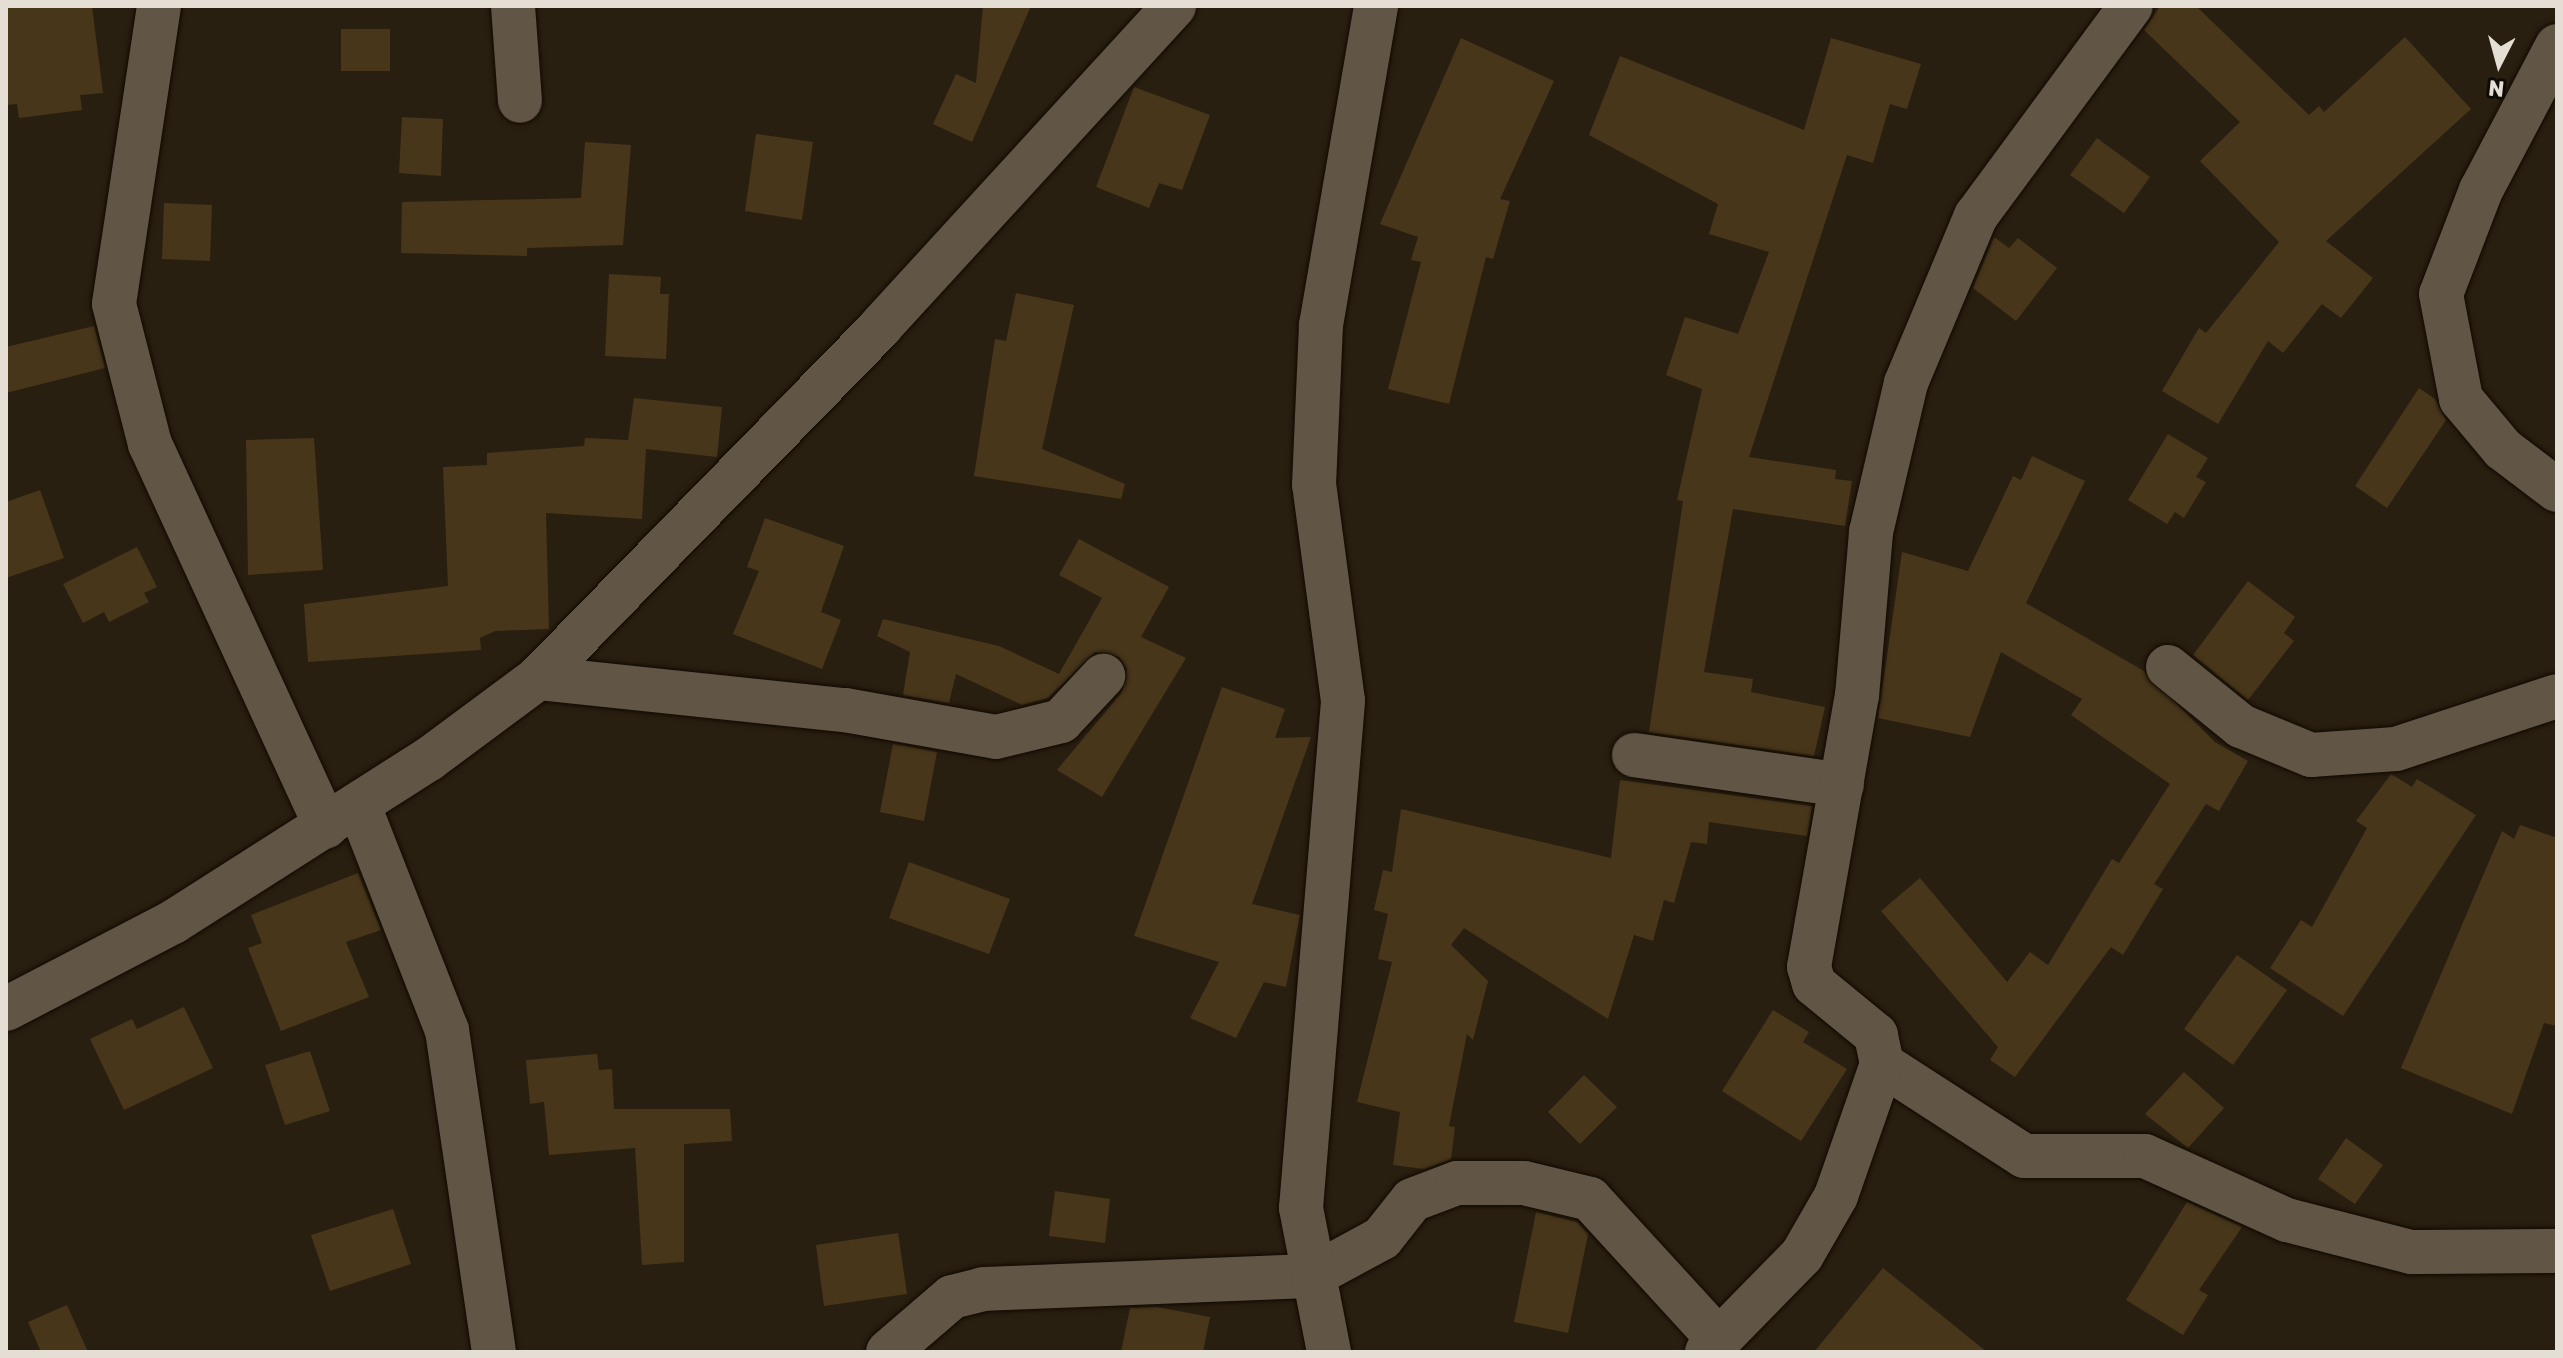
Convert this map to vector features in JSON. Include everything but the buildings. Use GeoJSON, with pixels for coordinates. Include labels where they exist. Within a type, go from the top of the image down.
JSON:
{"type":"FeatureCollection","features":[{"type":"Feature","properties":{"kind":"street"},"geometry":{"type":"LineString","coordinates":[[159,6],[120,239],[114,304],[121,342],[150,444],[343,816],[447,1030],[494,1352]]}},
{"type":"Feature","properties":{"kind":"street"},"geometry":{"type":"LineString","coordinates":[[513,6],[520,101]]}},
{"type":"Feature","properties":{"kind":"street"},"geometry":{"type":"LineString","coordinates":[[6,1009],[173,922],[343,816],[538,678],[881,326],[1174,6]]}},
{"type":"Feature","properties":{"kind":"street"},"geometry":{"type":"LineString","coordinates":[[1329,1352],[1301,1208],[1343,701],[1314,485],[1321,325],[1376,6]]}},
{"type":"Feature","properties":{"kind":"street"},"geometry":{"type":"LineString","coordinates":[[888,1352],[952,1297],[983,1289],[1312,1276],[1382,1238],[1412,1200],[1457,1183],[1524,1183],[1590,1199],[1713,1346],[1802,1255],[1836,1196],[1882,1064],[1876,1035],[1814,984],[1809,967],[1842,785],[1871,532],[1906,383],[1976,216],[2131,6]]}},
{"type":"Feature","properties":{"kind":"street"},"geometry":{"type":"LineString","coordinates":[[2557,46],[2481,190],[2441,294],[2461,399],[2503,449],[2557,490]]}},
{"type":"Feature","properties":{"kind":"street"},"geometry":{"type":"LineString","coordinates":[[2168,667],[2241,726],[2311,755],[2396,749],[2557,696]]}},
{"type":"Feature","properties":{"kind":"street"},"geometry":{"type":"LineString","coordinates":[[538,678],[845,710],[996,737],[1061,721],[1103,676]]}},
{"type":"Feature","properties":{"kind":"street"},"geometry":{"type":"LineString","coordinates":[[1634,755],[1842,785]]}},
{"type":"Feature","properties":{"kind":"street"},"geometry":{"type":"LineString","coordinates":[[1882,1064],[2024,1156],[2145,1156],[2287,1220],[2411,1252],[2557,1251]]}}]}
